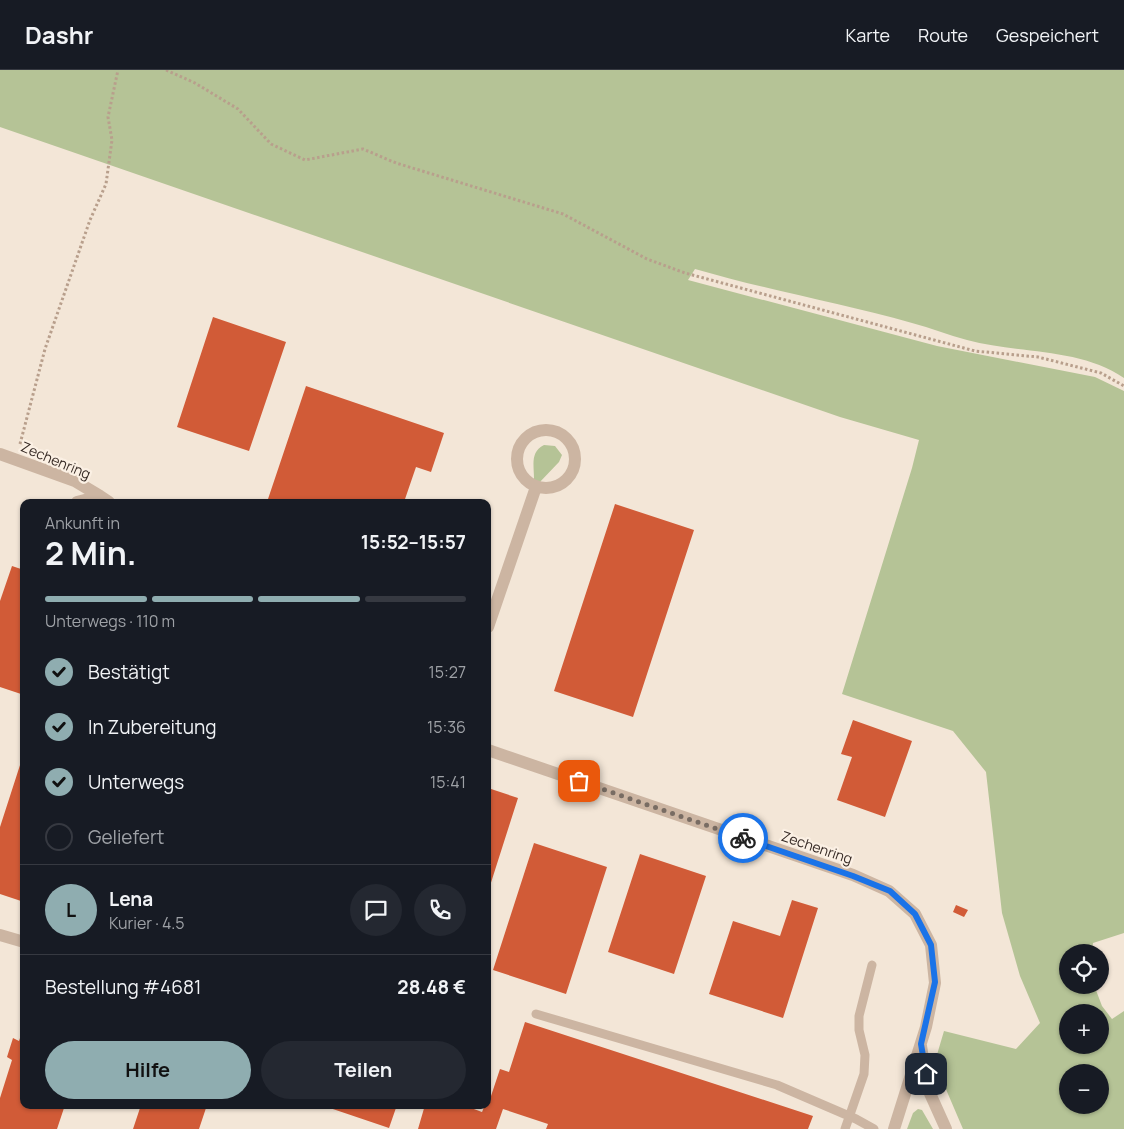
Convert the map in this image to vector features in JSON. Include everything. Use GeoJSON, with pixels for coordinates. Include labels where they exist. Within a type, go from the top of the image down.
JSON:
{"type":"FeatureCollection","features":[{"type":"Feature","properties":{"kind":"street"},"geometry":{"type":"LineString","coordinates":[[544,430],[554,432],[569,442],[573,450],[573,468],[562,483],[554,487],[536,487],[527,482],[517,465],[520,446],[526,438],[534,433],[544,430]]}},
{"type":"Feature","properties":{"kind":"street","name":"Zechenring"},"geometry":{"type":"LineString","coordinates":[[0,454],[74,481],[104,499]]}},
{"type":"Feature","properties":{"kind":"street"},"geometry":{"type":"LineString","coordinates":[[491,618],[536,487]]}},
{"type":"Feature","properties":{"kind":"street","name":"Zechenring"},"geometry":{"type":"LineString","coordinates":[[491,751],[853,876],[890,891],[915,914],[931,945],[935,982],[921,1044],[894,1129]]}},
{"type":"Feature","properties":{"kind":"street"},"geometry":{"type":"LineString","coordinates":[[0,935],[20,941]]}},
{"type":"Feature","properties":{"kind":"street","name":"Zechenring"},"geometry":{"type":"LineString","coordinates":[[921,1044],[928,1089],[946,1129]]}},
{"type":"Feature","properties":{"kind":"lane"},"geometry":{"type":"LineString","coordinates":[[846,1129],[864,1074],[866,1055],[859,1030],[859,1016],[872,965]]}},
{"type":"Feature","properties":{"kind":"lane"},"geometry":{"type":"LineString","coordinates":[[536,1014],[777,1085],[850,1116],[874,1129]]}},
{"type":"Feature","properties":{"kind":"path"},"geometry":{"type":"LineString","coordinates":[[17,459],[45,349],[90,220],[106,184],[112,140],[108,117],[118,70]]}},
{"type":"Feature","properties":{"kind":"path"},"geometry":{"type":"LineString","coordinates":[[166,70],[195,83],[238,109],[271,144],[305,160],[363,149],[396,163],[563,214],[647,258],[685,273],[975,351],[1038,357],[1101,373],[1124,386]]}},
{"type":"Feature","properties":{"kind":"green space"},"geometry":{"type":"Polygon","coordinates":[[[0,70],[1124,70],[1124,378],[1088,361],[1068,356],[967,340],[885,316],[695,269],[688,280],[937,346],[1095,377],[1124,391],[1124,933],[1093,944],[1059,944],[1059,994],[1097,994],[1101,1004],[1059,1004],[1059,1054],[1109,1054],[1109,1015],[1112,1019],[1124,1011],[1124,1129],[963,1129],[939,1073],[936,1058],[944,1031],[1016,1049],[1040,1023],[1020,976],[1002,913],[986,772],[953,731],[842,694],[919,440],[840,417],[0,127],[0,70]]]}},
{"type":"Feature","properties":{"kind":"green space"},"geometry":{"type":"Polygon","coordinates":[[[544,445],[555,446],[562,455],[559,462],[538,484],[534,479],[534,459],[537,451],[544,445]]]}},
{"type":"Feature","properties":{"kind":"green space"},"geometry":{"type":"Polygon","coordinates":[[[918,1109],[922,1110],[933,1129],[907,1129],[913,1113],[918,1109]]]}},
{"type":"Feature","properties":{"kind":"building"},"geometry":{"type":"Polygon","coordinates":[[[213,317],[286,342],[249,451],[177,427],[213,317]]]}},
{"type":"Feature","properties":{"kind":"building"},"geometry":{"type":"Polygon","coordinates":[[[306,386],[444,433],[431,472],[416,467],[405,499],[268,499],[306,386]]]}},
{"type":"Feature","properties":{"kind":"building"},"geometry":{"type":"Polygon","coordinates":[[[615,504],[694,530],[633,717],[554,691],[615,504]]]}},
{"type":"Feature","properties":{"kind":"building"},"geometry":{"type":"Polygon","coordinates":[[[12,566],[20,569],[20,694],[0,687],[0,601],[12,566]]]}},
{"type":"Feature","properties":{"kind":"building"},"geometry":{"type":"Polygon","coordinates":[[[853,720],[912,741],[885,817],[837,800],[852,757],[841,754],[853,720]]]}},
{"type":"Feature","properties":{"kind":"building"},"geometry":{"type":"Polygon","coordinates":[[[20,765],[20,901],[0,894],[0,827],[20,765]]]}},
{"type":"Feature","properties":{"kind":"building"},"geometry":{"type":"Polygon","coordinates":[[[491,789],[518,798],[491,883],[491,789]]]}},
{"type":"Feature","properties":{"kind":"building"},"geometry":{"type":"Polygon","coordinates":[[[534,843],[607,867],[566,994],[493,970],[534,843]]]}},
{"type":"Feature","properties":{"kind":"building"},"geometry":{"type":"Polygon","coordinates":[[[640,854],[706,876],[674,974],[608,952],[640,854]]]}},
{"type":"Feature","properties":{"kind":"building"},"geometry":{"type":"Polygon","coordinates":[[[792,900],[818,908],[783,1018],[709,994],[733,921],[780,936],[792,900]]]}},
{"type":"Feature","properties":{"kind":"building"},"geometry":{"type":"Polygon","coordinates":[[[956,905],[968,910],[964,917],[953,912],[956,905]]]}},
{"type":"Feature","properties":{"kind":"building"},"geometry":{"type":"Polygon","coordinates":[[[525,1022],[813,1116],[808,1129],[546,1129],[548,1124],[503,1109],[496,1129],[418,1129],[424,1109],[474,1109],[482,1112],[483,1109],[491,1109],[491,1096],[500,1069],[509,1072],[525,1022]]]}},
{"type":"Feature","properties":{"kind":"building"},"geometry":{"type":"Polygon","coordinates":[[[13,1038],[19,1041],[20,1038],[20,1109],[64,1109],[57,1129],[0,1129],[0,1098],[12,1060],[7,1057],[13,1038]]]}},
{"type":"Feature","properties":{"kind":"building"},"geometry":{"type":"Polygon","coordinates":[[[140,1109],[206,1109],[199,1129],[133,1129],[140,1109]]]}},
{"type":"Feature","properties":{"kind":"building"},"geometry":{"type":"Polygon","coordinates":[[[333,1109],[396,1109],[389,1128],[333,1109]]]}},
{"type":"Feature","properties":{"kind":"way so far"},"geometry":{"type":"LineString","coordinates":[[579,781],[743,838]]}},
{"type":"Feature","properties":{"kind":"route"},"geometry":{"type":"LineString","coordinates":[[743,838],[853,876],[890,891],[915,914],[931,945],[935,982],[921,1044],[926,1074]]}}]}
